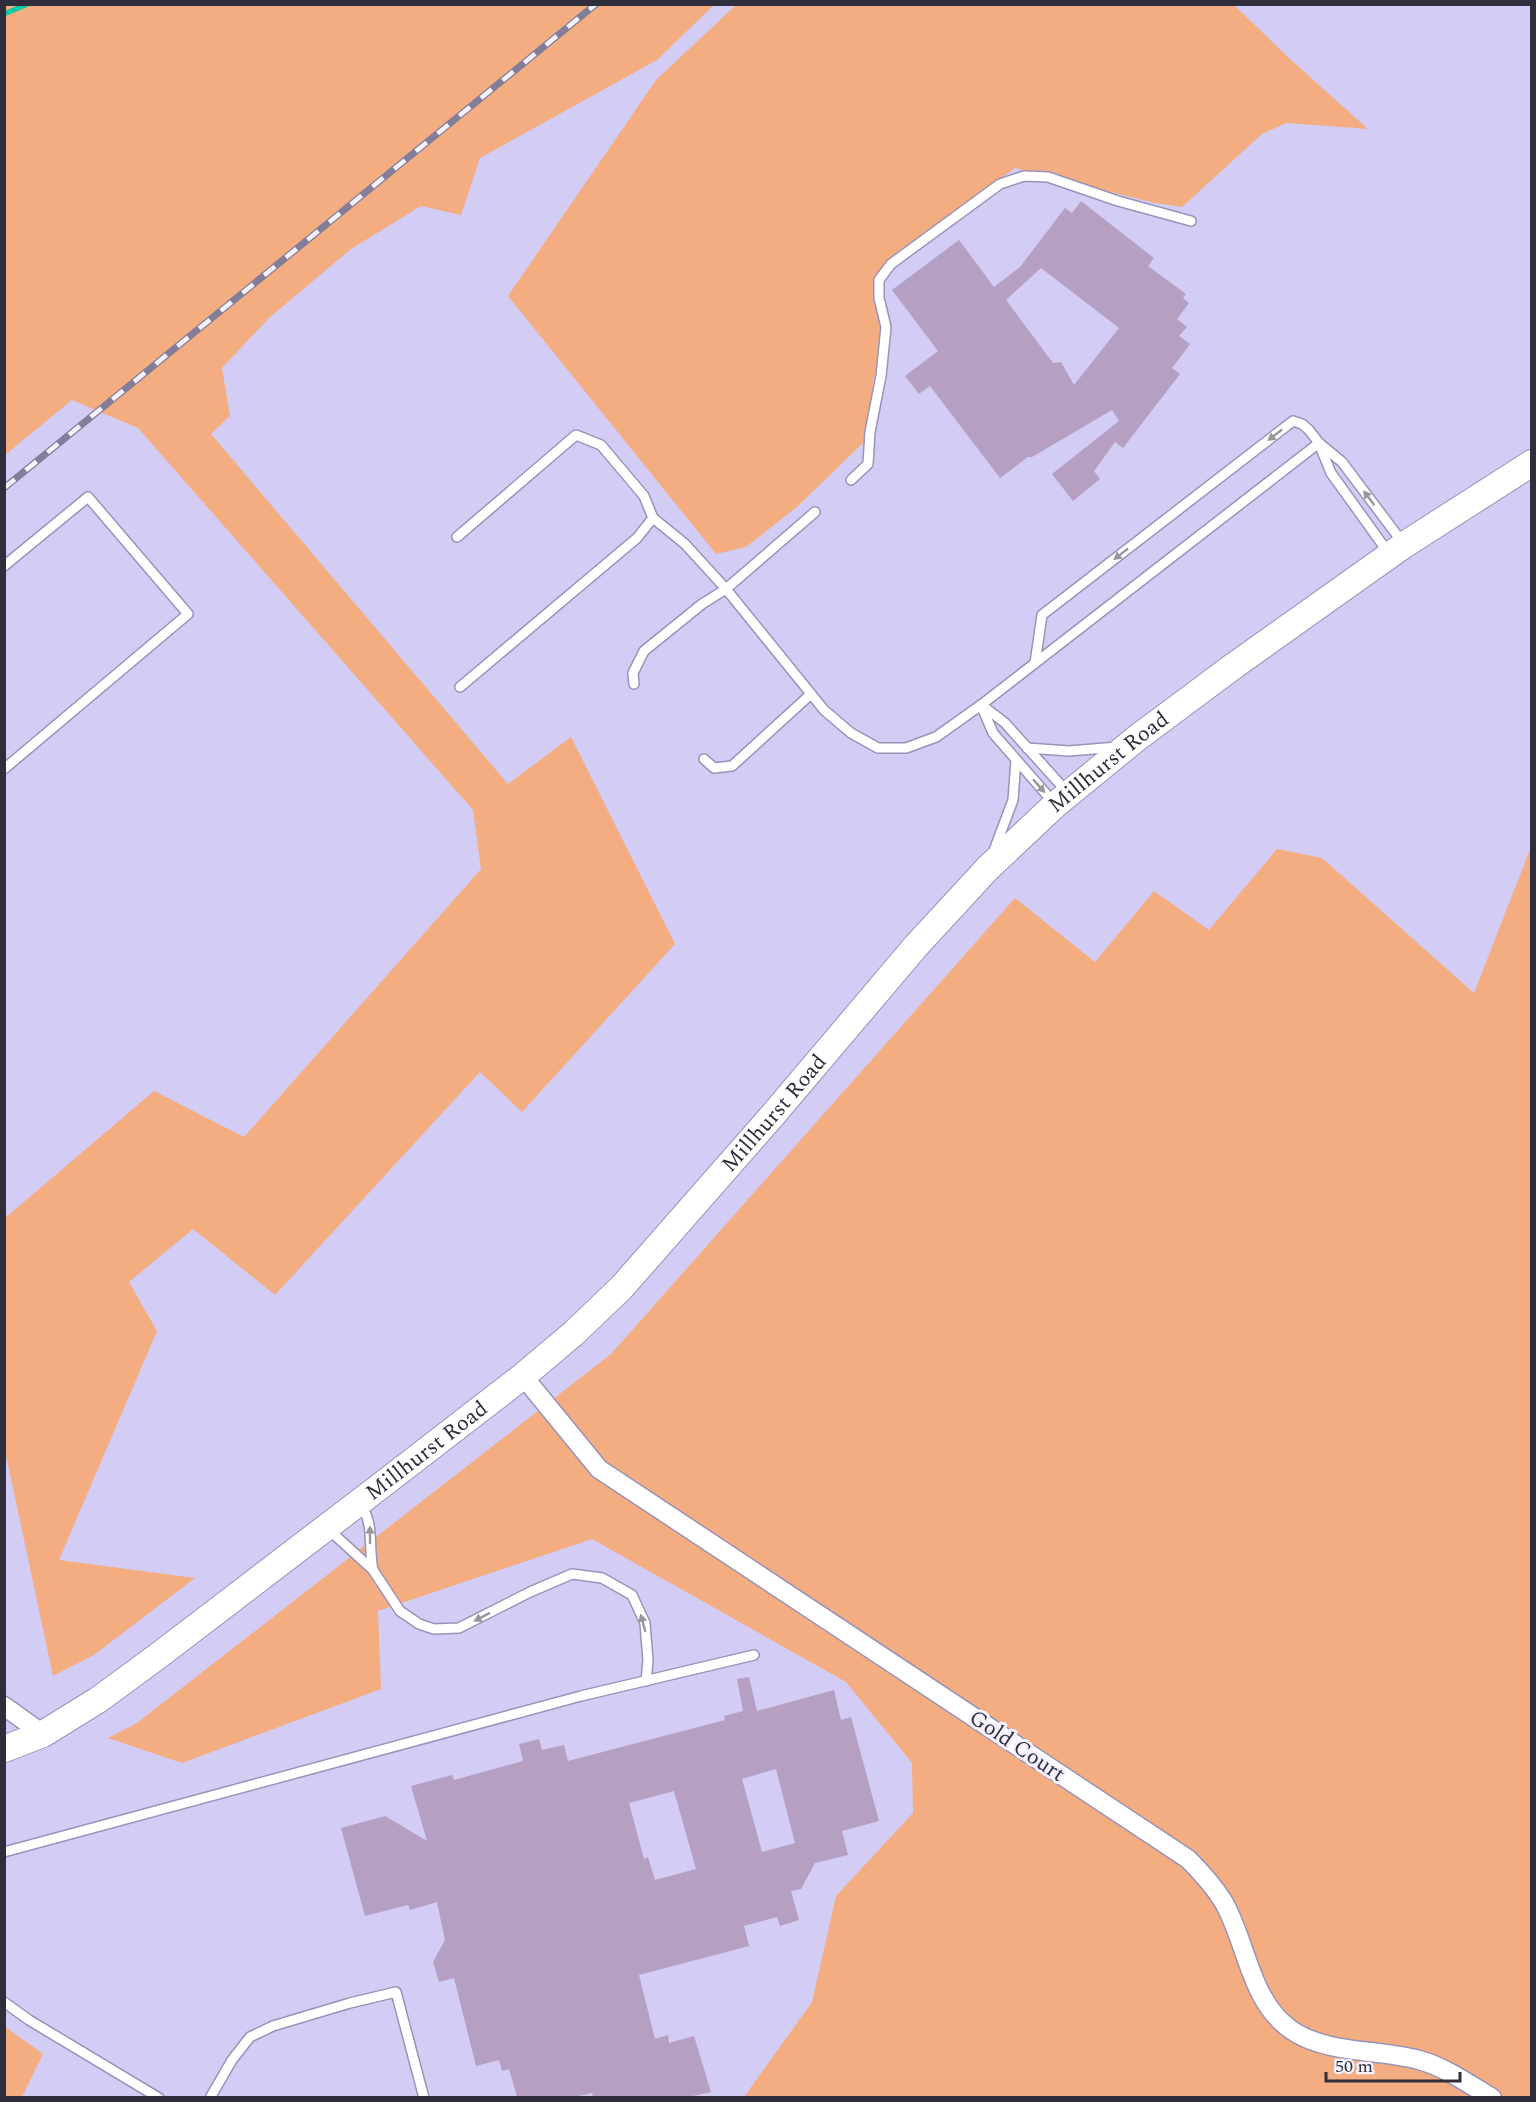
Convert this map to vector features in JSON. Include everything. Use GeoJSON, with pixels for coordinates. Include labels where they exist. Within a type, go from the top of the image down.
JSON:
{"type":"FeatureCollection","features":[{"type":"Feature","properties":{"kind":"street","name":"Millhurst Road"},"geometry":{"type":"LineString","coordinates":[[4,1749],[43,1734],[106,1693],[523,1376],[574,1333],[622,1287],[772,1116],[916,946],[987,869],[1062,799],[1125,747],[1235,665],[1397,550],[1532,463]]}},
{"type":"Feature","properties":{"kind":"street","name":"Gold Court"},"geometry":{"type":"LineString","coordinates":[[523,1376],[599,1469],[1188,1859],[1224,1902],[1256,1983],[1268,2005],[1290,2030],[1335,2047],[1421,2061],[1443,2069],[1492,2097]]}},
{"type":"Feature","properties":{"kind":"street"},"geometry":{"type":"LineString","coordinates":[[4,1706],[43,1734]]}},
{"type":"Feature","properties":{"kind":"lane"},"geometry":{"type":"LineString","coordinates":[[851,480],[868,464],[870,432],[881,376],[886,327],[879,298],[879,280],[891,264],[1000,184],[1024,177],[1048,177],[1118,201],[1191,221]]}},
{"type":"Feature","properties":{"kind":"lane"},"geometry":{"type":"LineString","coordinates":[[1035,663],[1042,615],[1293,421],[1302,424],[1319,443],[1342,462],[1397,550]]}},
{"type":"Feature","properties":{"kind":"lane"},"geometry":{"type":"LineString","coordinates":[[457,537],[576,435],[601,445],[644,496],[653,518],[686,544],[726,589],[824,710],[851,734],[878,747],[906,748],[936,737],[981,705],[1319,443]]}},
{"type":"Feature","properties":{"kind":"lane"},"geometry":{"type":"LineString","coordinates":[[1319,443],[1331,472],[1397,550]]}},
{"type":"Feature","properties":{"kind":"lane"},"geometry":{"type":"LineString","coordinates":[[4,566],[88,497],[188,614],[4,768]]}},
{"type":"Feature","properties":{"kind":"lane"},"geometry":{"type":"LineString","coordinates":[[634,684],[633,673],[644,651],[702,604],[726,589],[815,512]]}},
{"type":"Feature","properties":{"kind":"lane"},"geometry":{"type":"LineString","coordinates":[[460,687],[637,538],[653,518]]}},
{"type":"Feature","properties":{"kind":"lane"},"geometry":{"type":"LineString","coordinates":[[704,759],[714,768],[732,766],[811,694]]}},
{"type":"Feature","properties":{"kind":"lane"},"geometry":{"type":"LineString","coordinates":[[981,705],[1005,723],[1027,748],[1062,799]]}},
{"type":"Feature","properties":{"kind":"lane"},"geometry":{"type":"LineString","coordinates":[[981,705],[993,733],[1016,760],[1062,799]]}},
{"type":"Feature","properties":{"kind":"lane"},"geometry":{"type":"LineString","coordinates":[[1027,748],[1069,751],[1125,747]]}},
{"type":"Feature","properties":{"kind":"lane"},"geometry":{"type":"LineString","coordinates":[[987,869],[1012,800],[1016,760]]}},
{"type":"Feature","properties":{"kind":"lane"},"geometry":{"type":"LineString","coordinates":[[358,1503],[366,1512],[370,1524],[373,1570]]}},
{"type":"Feature","properties":{"kind":"lane"},"geometry":{"type":"LineString","coordinates":[[326,1528],[373,1570],[400,1611],[419,1624],[434,1629],[459,1628],[530,1592],[572,1574],[602,1578],[632,1595],[645,1623],[648,1661],[646,1681]]}},
{"type":"Feature","properties":{"kind":"lane"},"geometry":{"type":"LineString","coordinates":[[4,1852],[581,1696],[754,1655]]}},
{"type":"Feature","properties":{"kind":"lane"},"geometry":{"type":"LineString","coordinates":[[210,2097],[232,2060],[250,2037],[273,2026],[396,1992],[424,2097]]}},
{"type":"Feature","properties":{"kind":"lane"},"geometry":{"type":"LineString","coordinates":[[4,2002],[29,2020],[159,2097]]}},
{"type":"Feature","properties":{"kind":"shaded area"},"geometry":{"type":"Polygon","coordinates":[[[5,4],[714,5],[657,60],[480,158],[461,215],[421,206],[351,249],[269,318],[222,368],[230,416],[211,434],[508,784],[571,737],[675,944],[522,1112],[480,1072],[275,1295],[193,1229],[129,1282],[157,1331],[59,1560],[195,1578],[94,1655],[53,1676],[5,1456],[5,1218],[154,1091],[244,1137],[481,869],[473,810],[138,428],[72,400],[5,455],[5,4]]]}},
{"type":"Feature","properties":{"kind":"shaded area"},"geometry":{"type":"Polygon","coordinates":[[[736,5],[1234,5],[1368,129],[1287,123],[1262,134],[1182,207],[1155,203],[1015,168],[920,236],[874,282],[883,338],[873,383],[865,441],[798,506],[746,547],[716,554],[508,296],[656,80],[736,5]]]}},
{"type":"Feature","properties":{"kind":"shaded area"},"geometry":{"type":"Polygon","coordinates":[[[1531,847],[1531,2097],[744,2097],[812,2002],[836,1896],[913,1813],[912,1763],[846,1682],[592,1539],[378,1611],[381,1689],[182,1763],[108,1738],[137,1723],[611,1354],[1015,898],[1095,962],[1154,891],[1209,930],[1277,849],[1322,858],[1474,993],[1531,847]]]}},
{"type":"Feature","properties":{"kind":"shaded area"},"geometry":{"type":"Polygon","coordinates":[[[4,2026],[43,2054],[22,2097],[5,2097],[4,2026]]]}},
{"type":"Feature","properties":{"kind":"building"},"geometry":{"type":"Polygon","coordinates":[[[1081,201],[1154,258],[1148,266],[1186,294],[1183,298],[1189,303],[1177,319],[1187,327],[1179,336],[1190,344],[1172,368],[1180,374],[1123,448],[1115,442],[1094,471],[1100,479],[1073,501],[1052,474],[1119,421],[1112,410],[1032,457],[1028,457],[1000,478],[930,386],[919,394],[905,376],[938,351],[892,290],[959,240],[994,287],[1020,267],[1065,208],[1072,213],[1081,201]],[[1041,268],[1006,300],[1053,363],[1061,362],[1074,385],[1119,328],[1041,268]]]}},
{"type":"Feature","properties":{"kind":"building"},"geometry":{"type":"Polygon","coordinates":[[[749,1677],[757,1711],[834,1690],[841,1720],[851,1717],[879,1821],[842,1831],[848,1855],[815,1863],[801,1889],[791,1891],[799,1920],[780,1926],[777,1917],[744,1926],[749,1946],[639,1975],[655,2039],[668,2035],[669,2043],[694,2036],[711,2092],[688,2097],[593,2097],[592,2093],[574,2097],[517,2097],[509,2069],[502,2071],[499,2060],[476,2066],[454,1978],[439,1982],[433,1962],[445,1940],[437,1902],[410,1910],[408,1905],[365,1916],[341,1828],[385,1816],[427,1841],[411,1786],[452,1775],[454,1780],[523,1761],[519,1744],[539,1739],[542,1750],[564,1745],[568,1761],[725,1720],[724,1716],[743,1711],[737,1679],[749,1677]],[[776,1769],[742,1779],[762,1852],[795,1843],[776,1769]],[[674,1791],[629,1803],[644,1859],[648,1857],[655,1880],[696,1869],[674,1791]]]}},
{"type":"Feature","properties":{"kind":"waterway"},"geometry":{"type":"LineString","coordinates":[[4,14],[28,4]]}},
{"type":"Feature","properties":{"kind":"railway"},"geometry":{"type":"LineString","coordinates":[[4,488],[596,4]]}}]}
